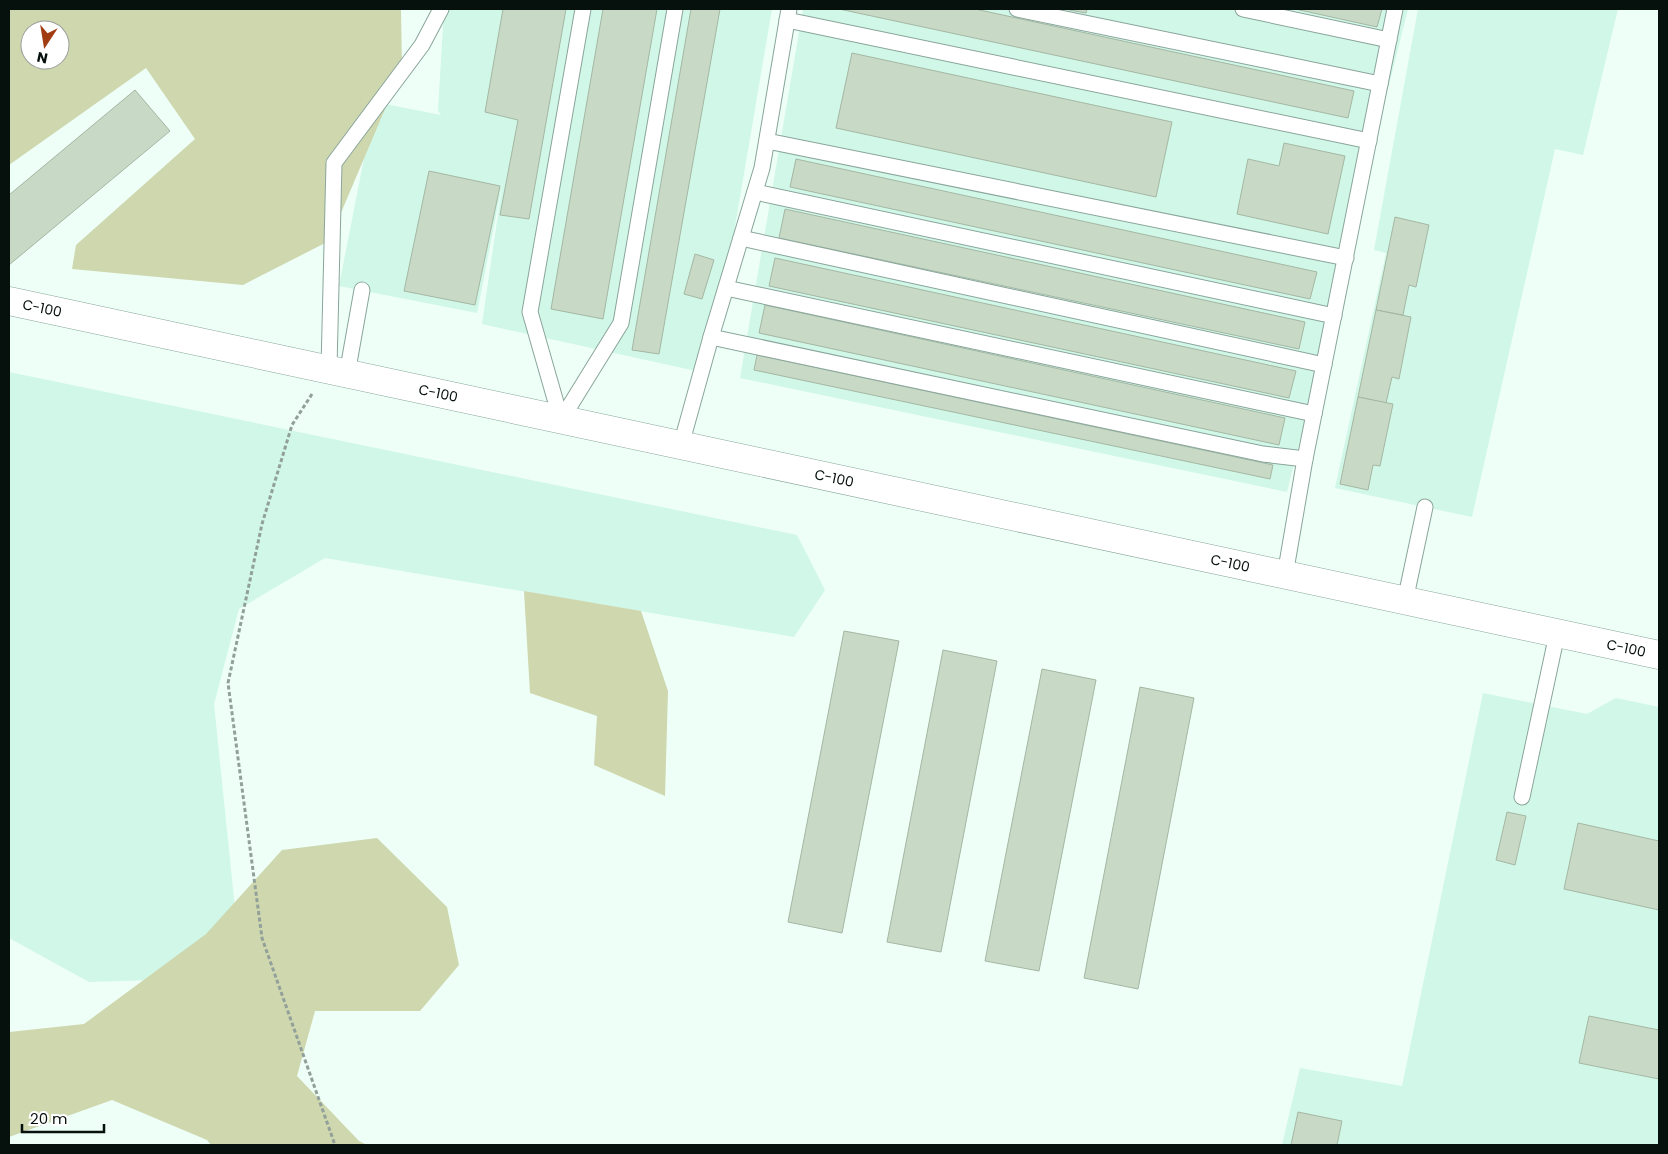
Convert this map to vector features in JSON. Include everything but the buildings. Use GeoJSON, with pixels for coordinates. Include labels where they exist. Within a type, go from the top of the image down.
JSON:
{"type":"FeatureCollection","features":[{"type":"Feature","properties":{"kind":"street","name":"С-100"},"geometry":{"type":"LineString","coordinates":[[9,301],[1659,655]]}},
{"type":"Feature","properties":{"kind":"lane"},"geometry":{"type":"LineString","coordinates":[[338,371],[334,163],[422,44],[441,9]]}},
{"type":"Feature","properties":{"kind":"lane"},"geometry":{"type":"LineString","coordinates":[[561,420],[530,312],[583,9]]}},
{"type":"Feature","properties":{"kind":"lane"},"geometry":{"type":"LineString","coordinates":[[561,420],[621,323],[675,9]]}},
{"type":"Feature","properties":{"kind":"lane"},"geometry":{"type":"LineString","coordinates":[[1017,9],[1380,84]]}},
{"type":"Feature","properties":{"kind":"lane"},"geometry":{"type":"LineString","coordinates":[[1243,9],[1389,40]]}},
{"type":"Feature","properties":{"kind":"lane"},"geometry":{"type":"LineString","coordinates":[[1285,575],[1305,459],[1395,9]]}},
{"type":"Feature","properties":{"kind":"lane"},"geometry":{"type":"LineString","coordinates":[[681,445],[710,337],[755,192],[767,141],[788,15],[1369,141]]}},
{"type":"Feature","properties":{"kind":"lane"},"geometry":{"type":"LineString","coordinates":[[767,141],[1346,258]]}},
{"type":"Feature","properties":{"kind":"lane"},"geometry":{"type":"LineString","coordinates":[[755,192],[1334,316]]}},
{"type":"Feature","properties":{"kind":"lane"},"geometry":{"type":"LineString","coordinates":[[741,238],[1324,365]]}},
{"type":"Feature","properties":{"kind":"lane"},"geometry":{"type":"LineString","coordinates":[[726,288],[1314,414]]}},
{"type":"Feature","properties":{"kind":"lane"},"geometry":{"type":"LineString","coordinates":[[338,371],[362,290]]}},
{"type":"Feature","properties":{"kind":"lane"},"geometry":{"type":"LineString","coordinates":[[710,337],[1263,454],[1305,459]]}},
{"type":"Feature","properties":{"kind":"lane"},"geometry":{"type":"LineString","coordinates":[[1405,601],[1425,507]]}},
{"type":"Feature","properties":{"kind":"lane"},"geometry":{"type":"LineString","coordinates":[[1522,797],[1557,634]]}},
{"type":"Feature","properties":{"kind":"path"},"geometry":{"type":"LineString","coordinates":[[335,1145],[262,938],[228,684],[262,524],[292,425],[338,371]]}},
{"type":"Feature","properties":{"kind":"shaded area"},"geometry":{"type":"Polygon","coordinates":[[[9,9],[401,9],[402,69],[329,241],[243,285],[72,269],[76,245],[195,139],[146,68],[9,165],[9,9]]]}},
{"type":"Feature","properties":{"kind":"shaded area"},"geometry":{"type":"Polygon","coordinates":[[[444,9],[772,9],[710,374],[482,324],[503,180],[477,313],[339,286],[375,102],[441,115],[438,111],[444,9]]]}},
{"type":"Feature","properties":{"kind":"shaded area"},"geometry":{"type":"Polygon","coordinates":[[[803,9],[1408,9],[1287,492],[740,378],[803,9]]]}},
{"type":"Feature","properties":{"kind":"shaded area"},"geometry":{"type":"Polygon","coordinates":[[[1418,9],[1618,9],[1583,155],[1555,149],[1472,517],[1335,488],[1386,253],[1374,250],[1418,9]]]}},
{"type":"Feature","properties":{"kind":"shaded area"},"geometry":{"type":"Polygon","coordinates":[[[9,372],[797,535],[825,590],[794,637],[325,558],[239,609],[214,704],[236,918],[256,977],[89,982],[9,938],[9,372]]]}},
{"type":"Feature","properties":{"kind":"shaded area"},"geometry":{"type":"Polygon","coordinates":[[[524,591],[641,611],[668,691],[665,796],[594,765],[597,716],[530,693],[524,591]]]}},
{"type":"Feature","properties":{"kind":"shaded area"},"geometry":{"type":"Polygon","coordinates":[[[1483,693],[1587,714],[1616,698],[1659,707],[1659,1145],[1282,1145],[1300,1068],[1402,1086],[1483,693]]]}},
{"type":"Feature","properties":{"kind":"shaded area"},"geometry":{"type":"Polygon","coordinates":[[[377,838],[447,907],[459,965],[420,1011],[315,1011],[297,1076],[359,1141],[367,1145],[211,1145],[207,1140],[112,1100],[9,1137],[9,1032],[84,1024],[206,934],[282,850],[377,838]]]}}]}
